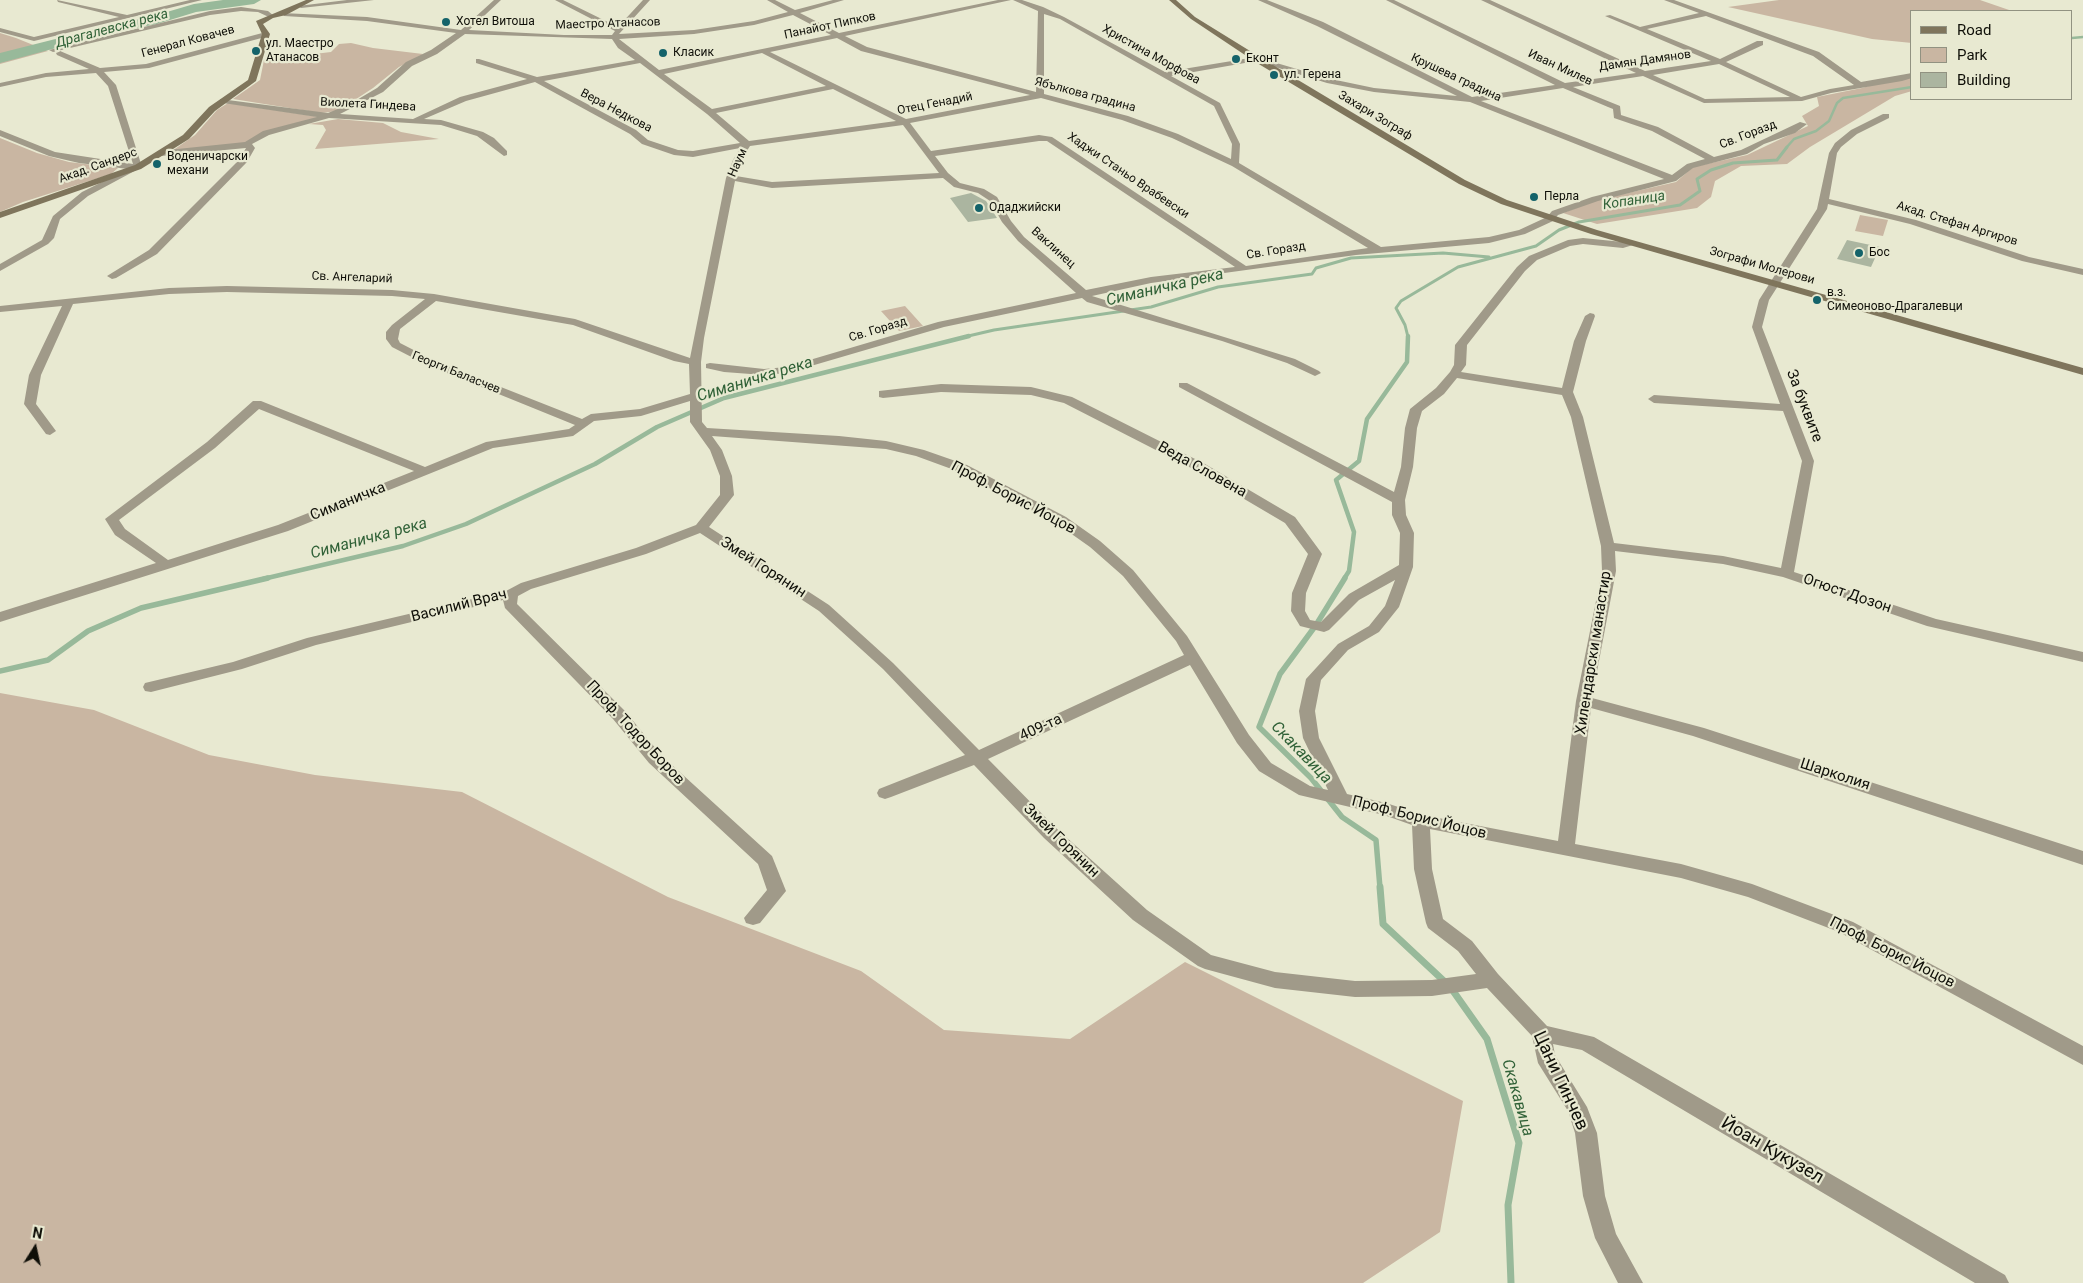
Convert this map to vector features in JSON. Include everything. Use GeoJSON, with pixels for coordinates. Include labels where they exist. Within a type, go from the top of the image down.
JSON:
{"type":"FeatureCollection","features":[{"type":"Feature","properties":{"kind":"street"},"geometry":{"type":"LineString","coordinates":[[0,30],[34,39],[199,0]]}},
{"type":"Feature","properties":{"kind":"street","name":"Генерал Ковачев"},"geometry":{"type":"LineString","coordinates":[[98,70],[57,51],[210,13],[241,9],[258,10],[266,12],[270,16],[284,14],[311,0]]}},
{"type":"Feature","properties":{"kind":"street"},"geometry":{"type":"LineString","coordinates":[[301,6],[371,0]]}},
{"type":"Feature","properties":{"kind":"street"},"geometry":{"type":"LineString","coordinates":[[161,153],[247,144],[266,133],[328,116],[353,106],[380,90],[409,64],[434,52],[463,32],[498,0]]}},
{"type":"Feature","properties":{"kind":"street","name":"Наум"},"geometry":{"type":"LineString","coordinates":[[558,0],[616,33],[640,61],[710,112],[747,144],[737,160],[731,178],[698,338],[695,396],[700,427]]}},
{"type":"Feature","properties":{"kind":"street"},"geometry":{"type":"LineString","coordinates":[[616,33],[647,0]]}},
{"type":"Feature","properties":{"kind":"street","name":"Ябълкова градина"},"geometry":{"type":"LineString","coordinates":[[770,0],[864,49],[892,58],[1125,118],[1175,136],[1235,164],[1379,250]]}},
{"type":"Feature","properties":{"kind":"street","name":"Маестро Атанасов"},"geometry":{"type":"LineString","coordinates":[[284,14],[367,19],[463,32],[694,32],[754,23],[841,0]]}},
{"type":"Feature","properties":{"kind":"street","name":"Панайот Пипков"},"geometry":{"type":"LineString","coordinates":[[657,73],[1008,0]]}},
{"type":"Feature","properties":{"kind":"street","name":"Христина Морфова"},"geometry":{"type":"LineString","coordinates":[[1016,0],[1042,8],[1217,105],[1236,144],[1235,164]]}},
{"type":"Feature","properties":{"kind":"street","name":"Захари Зограф"},"geometry":{"type":"LineString","coordinates":[[1172,0],[1193,18],[1258,60],[1462,182],[1504,202],[1555,220]]}},
{"type":"Feature","properties":{"kind":"street","name":"Крушева градина"},"geometry":{"type":"LineString","coordinates":[[1260,0],[1320,24],[1471,100],[1673,179]]}},
{"type":"Feature","properties":{"kind":"street","name":"Иван Милев"},"geometry":{"type":"LineString","coordinates":[[1389,0],[1562,84],[1617,108],[1617,116],[1621,118],[1655,129],[1715,160]]}},
{"type":"Feature","properties":{"kind":"street"},"geometry":{"type":"LineString","coordinates":[[1484,0],[1704,101],[1802,99],[1830,91],[1910,76]]}},
{"type":"Feature","properties":{"kind":"street"},"geometry":{"type":"LineString","coordinates":[[1667,0],[1816,54],[1858,86]]}},
{"type":"Feature","properties":{"kind":"street"},"geometry":{"type":"LineString","coordinates":[[60,1],[128,18]]}},
{"type":"Feature","properties":{"kind":"street"},"geometry":{"type":"LineString","coordinates":[[1040,96],[1042,8]]}},
{"type":"Feature","properties":{"kind":"street"},"geometry":{"type":"LineString","coordinates":[[1640,29],[1705,13]]}},
{"type":"Feature","properties":{"kind":"street"},"geometry":{"type":"LineString","coordinates":[[266,34],[259,23],[270,16]]}},
{"type":"Feature","properties":{"kind":"street"},"geometry":{"type":"LineString","coordinates":[[1608,16],[1720,62],[1802,99]]}},
{"type":"Feature","properties":{"kind":"street","name":"Генерал Ковачев"},"geometry":{"type":"LineString","coordinates":[[0,85],[46,75],[146,66],[266,34]]}},
{"type":"Feature","properties":{"kind":"street","name":"Акад. Сандерс"},"geometry":{"type":"LineString","coordinates":[[0,215],[138,167],[190,134],[223,101],[240,92],[252,81],[266,34]]}},
{"type":"Feature","properties":{"kind":"street","name":"Дамян Дамянов"},"geometry":{"type":"LineString","coordinates":[[1471,100],[1562,84],[1720,62],[1760,43]]}},
{"type":"Feature","properties":{"kind":"street","name":"Ваклинец"},"geometry":{"type":"LineString","coordinates":[[763,51],[905,122],[945,175],[957,184],[982,191],[994,199],[1007,222],[1021,239],[1091,300],[1226,339],[1291,361],[1315,373]]}},
{"type":"Feature","properties":{"kind":"street"},"geometry":{"type":"LineString","coordinates":[[1163,75],[1258,60],[1330,82],[1374,90],[1471,100]]}},
{"type":"Feature","properties":{"kind":"street","name":"Вера Недкова"},"geometry":{"type":"LineString","coordinates":[[479,61],[537,80],[632,132],[645,142],[677,153],[693,154],[747,144]]}},
{"type":"Feature","properties":{"kind":"street"},"geometry":{"type":"LineString","coordinates":[[416,120],[463,99],[514,84],[640,61]]}},
{"type":"Feature","properties":{"kind":"street"},"geometry":{"type":"LineString","coordinates":[[98,70],[112,85],[138,167]]}},
{"type":"Feature","properties":{"kind":"street"},"geometry":{"type":"LineString","coordinates":[[710,112],[835,86]]}},
{"type":"Feature","properties":{"kind":"street","name":"Отец Генадий"},"geometry":{"type":"LineString","coordinates":[[747,144],[905,122],[1040,96]]}},
{"type":"Feature","properties":{"kind":"street","name":"Виолета Гиндева"},"geometry":{"type":"LineString","coordinates":[[223,101],[328,116],[416,120],[467,129],[491,140],[504,153]]}},
{"type":"Feature","properties":{"kind":"street","name":"За буквите"},"geometry":{"type":"LineString","coordinates":[[1787,574],[1808,461],[1757,328],[1764,300],[1822,209],[1823,200],[1828,189],[1833,153],[1838,145],[1854,132],[1886,116]]}},
{"type":"Feature","properties":{"kind":"street","name":"Св. Горазд"},"geometry":{"type":"LineString","coordinates":[[710,366],[764,372],[787,370],[942,324],[1152,280],[1379,250],[1489,240],[1522,232],[1555,220],[1555,213],[1595,199],[1673,179],[1690,166],[1744,152],[1761,142],[1792,131],[1803,124]]}},
{"type":"Feature","properties":{"kind":"street"},"geometry":{"type":"LineString","coordinates":[[0,133],[61,156],[87,162],[138,167]]}},
{"type":"Feature","properties":{"kind":"street","name":"Хаджи Станьо Врабевски"},"geometry":{"type":"LineString","coordinates":[[929,154],[1039,138],[1050,139],[1109,181],[1222,252],[1244,269]]}},
{"type":"Feature","properties":{"kind":"street"},"geometry":{"type":"LineString","coordinates":[[112,276],[152,252],[244,160],[251,148],[247,144]]}},
{"type":"Feature","properties":{"kind":"street"},"geometry":{"type":"LineString","coordinates":[[0,268],[45,242],[49,238],[56,218],[85,194],[138,167]]}},
{"type":"Feature","properties":{"kind":"street"},"geometry":{"type":"LineString","coordinates":[[731,178],[772,185],[945,175]]}},
{"type":"Feature","properties":{"kind":"street","name":"Акад. Стефан Аргиров"},"geometry":{"type":"LineString","coordinates":[[1823,200],[1889,216],[2026,258],[2083,272]]}},
{"type":"Feature","properties":{"kind":"street","name":"Зографи Молерови"},"geometry":{"type":"LineString","coordinates":[[1555,220],[2083,372]]}},
{"type":"Feature","properties":{"kind":"street"},"geometry":{"type":"LineString","coordinates":[[1340,798],[1310,738],[1307,711],[1314,679],[1343,647],[1374,629],[1392,607],[1406,567],[1407,532],[1399,515],[1398,500],[1407,467],[1411,428],[1416,409],[1440,390],[1454,374],[1460,365],[1461,345],[1521,269],[1534,258],[1568,243],[1583,241],[1623,245],[1630,242]]}},
{"type":"Feature","properties":{"kind":"street","name":"Св. Ангеларий"},"geometry":{"type":"LineString","coordinates":[[0,309],[169,292],[227,289],[305,290],[434,297],[575,322],[678,359],[696,362]]}},
{"type":"Feature","properties":{"kind":"street","name":"Георги Баласчев"},"geometry":{"type":"LineString","coordinates":[[434,297],[392,332],[392,339],[396,345],[431,363],[582,424]]}},
{"type":"Feature","properties":{"kind":"street"},"geometry":{"type":"LineString","coordinates":[[50,431],[30,404],[35,375],[69,302]]}},
{"type":"Feature","properties":{"kind":"street"},"geometry":{"type":"LineString","coordinates":[[1454,374],[1567,392],[1580,341],[1590,316]]}},
{"type":"Feature","properties":{"kind":"street"},"geometry":{"type":"LineString","coordinates":[[1183,385],[1398,500]]}},
{"type":"Feature","properties":{"kind":"street","name":"Веда Словена"},"geometry":{"type":"LineString","coordinates":[[883,394],[941,388],[1031,391],[1068,400],[1200,467],[1290,520],[1315,554],[1300,593],[1298,611],[1305,623],[1324,627],[1354,598],[1406,567]]}},
{"type":"Feature","properties":{"kind":"street","name":"Хилендарски манастир"},"geometry":{"type":"LineString","coordinates":[[1566,848],[1584,701],[1609,571],[1608,546],[1577,417],[1567,392]]}},
{"type":"Feature","properties":{"kind":"street","name":"Симаничка"},"geometry":{"type":"LineString","coordinates":[[0,617],[284,528],[490,445],[573,432],[591,418],[641,412],[695,396]]}},
{"type":"Feature","properties":{"kind":"street"},"geometry":{"type":"LineString","coordinates":[[1654,399],[1788,408]]}},
{"type":"Feature","properties":{"kind":"street"},"geometry":{"type":"LineString","coordinates":[[167,565],[120,532],[112,519],[210,445],[258,404],[425,471]]}},
{"type":"Feature","properties":{"kind":"street"},"geometry":{"type":"LineString","coordinates":[[700,427],[716,450],[726,476],[727,495],[701,528]]}},
{"type":"Feature","properties":{"kind":"street","name":"Проф. Борис Йоцов"},"geometry":{"type":"LineString","coordinates":[[700,427],[886,445],[920,453],[962,468],[1061,520],[1095,544],[1128,572],[1194,657],[1243,739],[1265,767],[1305,791],[1386,809],[1421,822],[1681,871],[1752,891],[1846,927],[2083,1056]]}},
{"type":"Feature","properties":{"kind":"street","name":"Василий Врач"},"geometry":{"type":"LineString","coordinates":[[151,688],[237,666],[312,641],[511,594],[526,586],[641,551],[701,528]]}},
{"type":"Feature","properties":{"kind":"street","name":"Змей Горянин"},"geometry":{"type":"LineString","coordinates":[[701,528],[824,608],[888,666],[1050,833],[1140,915],[1205,962],[1275,980],[1355,989],[1432,988],[1492,980]]}},
{"type":"Feature","properties":{"kind":"street","name":"Огюст Дозон"},"geometry":{"type":"LineString","coordinates":[[1608,546],[1723,560],[1787,574],[1932,623],[2083,656]]}},
{"type":"Feature","properties":{"kind":"street","name":"Проф. Тодор Боров"},"geometry":{"type":"LineString","coordinates":[[511,594],[510,605],[619,715],[655,759],[766,861],[777,891],[754,918]]}},
{"type":"Feature","properties":{"kind":"street","name":"409-та"},"geometry":{"type":"LineString","coordinates":[[884,793],[977,758],[1194,657]]}},
{"type":"Feature","properties":{"kind":"street","name":"Шарколия"},"geometry":{"type":"LineString","coordinates":[[1584,701],[1698,732],[2083,858]]}},
{"type":"Feature","properties":{"kind":"street","name":"Цани Гинчев"},"geometry":{"type":"LineString","coordinates":[[1421,822],[1424,869],[1435,922],[1465,946],[1492,980],[1542,1033],[1546,1057],[1577,1108],[1586,1133],[1594,1196],[1606,1238],[1631,1283]]}},
{"type":"Feature","properties":{"kind":"street","name":"Йоан Кукузел"},"geometry":{"type":"LineString","coordinates":[[1542,1033],[1587,1043],[1997,1283]]}},
{"type":"Feature","properties":{"kind":"green space"},"geometry":{"type":"Polygon","coordinates":[[[1779,0],[1980,0],[2009,10],[1910,10],[1910,43],[1872,39],[1728,7],[1779,0]]]}},
{"type":"Feature","properties":{"kind":"green space"},"geometry":{"type":"Polygon","coordinates":[[[0,33],[16,38],[48,51],[0,64],[0,33]]]}},
{"type":"Feature","properties":{"kind":"green space"},"geometry":{"type":"Polygon","coordinates":[[[351,43],[373,48],[423,54],[399,67],[373,88],[338,111],[321,113],[233,99],[260,80],[264,60],[331,52],[339,44],[351,43]]]}},
{"type":"Feature","properties":{"kind":"green space"},"geometry":{"type":"Polygon","coordinates":[[[1910,74],[1910,92],[1895,96],[1810,147],[1787,164],[1741,166],[1715,181],[1711,197],[1697,208],[1597,224],[1563,213],[1597,200],[1676,182],[1693,167],[1747,155],[1808,126],[1802,116],[1819,106],[1817,97],[1862,88],[1910,74]]]}},
{"type":"Feature","properties":{"kind":"green space"},"geometry":{"type":"Polygon","coordinates":[[[228,103],[320,117],[281,127],[249,144],[172,151],[195,135],[217,110],[228,103]]]}},
{"type":"Feature","properties":{"kind":"green space"},"geometry":{"type":"Polygon","coordinates":[[[338,119],[383,123],[401,132],[439,139],[315,149],[326,130],[323,125],[309,124],[338,119]]]}},
{"type":"Feature","properties":{"kind":"green space"},"geometry":{"type":"Polygon","coordinates":[[[0,138],[37,153],[69,162],[118,168],[111,174],[23,202],[0,212],[0,138]]]}},
{"type":"Feature","properties":{"kind":"green space"},"geometry":{"type":"Polygon","coordinates":[[[1860,215],[1888,220],[1883,236],[1855,231],[1860,215]]]}},
{"type":"Feature","properties":{"kind":"green space"},"geometry":{"type":"Polygon","coordinates":[[[905,306],[923,326],[899,331],[881,311],[905,306]]]}},
{"type":"Feature","properties":{"kind":"green space"},"geometry":{"type":"Polygon","coordinates":[[[0,693],[94,710],[209,755],[315,775],[462,792],[668,897],[861,971],[944,1030],[1070,1039],[1185,962],[1463,1101],[1440,1232],[1363,1283],[0,1283],[0,693]]]}},
{"type":"Feature","properties":{"kind":"building","name":"Одаджийски"},"geometry":{"type":"Polygon","coordinates":[[[971,193],[986,201],[997,218],[968,222],[950,198],[971,193]]]}},
{"type":"Feature","properties":{"kind":"building","name":"Бос"},"geometry":{"type":"Polygon","coordinates":[[[1847,240],[1880,247],[1871,267],[1837,259],[1847,240]]]}},
{"type":"Feature","properties":{"kind":"waterway","name":"Драгалевска река"},"geometry":{"type":"LineString","coordinates":[[0,58],[115,28],[152,21],[194,8],[254,0]]}},
{"type":"Feature","properties":{"kind":"waterway","name":"Копаница"},"geometry":{"type":"LineString","coordinates":[[2073,38],[2083,37]]}},
{"type":"Feature","properties":{"kind":"waterway","name":"Копаница"},"geometry":{"type":"LineString","coordinates":[[1786,148],[1794,139],[1816,131],[1829,121],[1837,103],[1843,98],[1910,87]]}},
{"type":"Feature","properties":{"kind":"waterway","name":"Копаница"},"geometry":{"type":"LineString","coordinates":[[1408,337],[1405,325],[1396,308],[1401,301],[1458,267],[1536,246],[1559,230],[1579,222],[1680,205],[1700,191],[1697,179],[1711,170],[1733,163],[1777,160],[1787,147]]}},
{"type":"Feature","properties":{"kind":"waterway","name":"Симаничка река"},"geometry":{"type":"LineString","coordinates":[[964,337],[994,330],[1151,307],[1218,287],[1312,274],[1316,268],[1351,258],[1443,253],[1489,257]]}},
{"type":"Feature","properties":{"kind":"waterway","name":"Симаничка река"},"geometry":{"type":"LineString","coordinates":[[263,579],[403,546],[466,524],[595,464],[657,427],[724,398],[969,336]]}},
{"type":"Feature","properties":{"kind":"waterway","name":"Скакавица"},"geometry":{"type":"LineString","coordinates":[[1344,579],[1349,571],[1354,532],[1336,480],[1359,461],[1367,419],[1407,362],[1408,337]]}},
{"type":"Feature","properties":{"kind":"waterway","name":"Симаничка река"},"geometry":{"type":"LineString","coordinates":[[0,671],[48,660],[88,631],[141,608],[268,578]]}},
{"type":"Feature","properties":{"kind":"waterway","name":"Скакавица"},"geometry":{"type":"LineString","coordinates":[[1345,578],[1316,625],[1280,674],[1259,727],[1311,778],[1342,817],[1376,840],[1380,888]]}},
{"type":"Feature","properties":{"kind":"waterway","name":"Скакавица"},"geometry":{"type":"LineString","coordinates":[[1380,887],[1383,924],[1445,982]]}},
{"type":"Feature","properties":{"kind":"waterway","name":"Скакавица"},"geometry":{"type":"LineString","coordinates":[[1451,988],[1487,1039],[1519,1143],[1508,1205],[1511,1283]]}},
{"type":"Feature","properties":{"kind":"place","name":"Хотел Витоша"},"geometry":{"type":"Point","coordinates":[446,22]}},
{"type":"Feature","properties":{"kind":"place","name":"ул. Маестро Атанасов"},"geometry":{"type":"Point","coordinates":[256,51]}},
{"type":"Feature","properties":{"kind":"place","name":"Класик"},"geometry":{"type":"Point","coordinates":[663,53]}},
{"type":"Feature","properties":{"kind":"place","name":"Еконт"},"geometry":{"type":"Point","coordinates":[1236,59]}},
{"type":"Feature","properties":{"kind":"place","name":"ул. Герена"},"geometry":{"type":"Point","coordinates":[1274,75]}},
{"type":"Feature","properties":{"kind":"place","name":"Воденичарски механи"},"geometry":{"type":"Point","coordinates":[157,164]}},
{"type":"Feature","properties":{"kind":"place","name":"Перла"},"geometry":{"type":"Point","coordinates":[1534,197]}},
{"type":"Feature","properties":{"kind":"place","name":"Одаджийски"},"geometry":{"type":"Point","coordinates":[979,208]}},
{"type":"Feature","properties":{"kind":"place","name":"Бос"},"geometry":{"type":"Point","coordinates":[1859,253]}},
{"type":"Feature","properties":{"kind":"place","name":"в.з. Симеоново-Драгалевци"},"geometry":{"type":"Point","coordinates":[1817,300]}}]}
